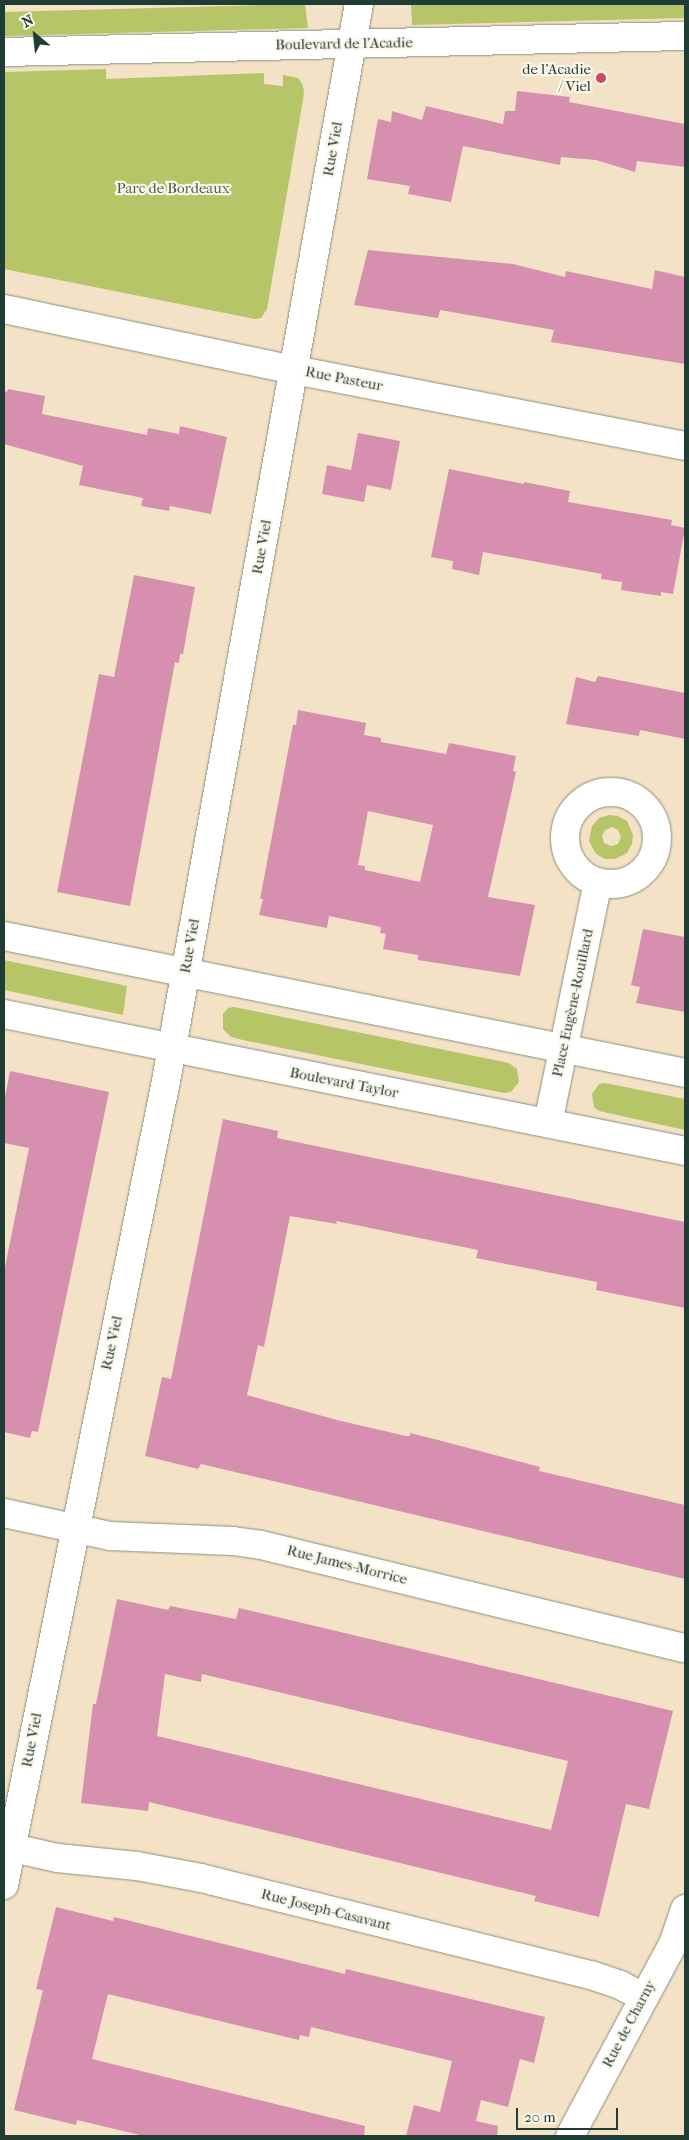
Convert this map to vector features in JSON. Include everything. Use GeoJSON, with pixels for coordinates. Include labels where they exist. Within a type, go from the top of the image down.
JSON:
{"type":"FeatureCollection","features":[{"type":"Feature","properties":{"kind":"street","name":"Rue Viel"},"geometry":{"type":"LineString","coordinates":[[4,1885],[8,1847],[74,1530],[185,974],[359,4]]}},
{"type":"Feature","properties":{"kind":"street","name":"Boulevard de l'Acadie"},"geometry":{"type":"LineString","coordinates":[[4,52],[685,36]]}},
{"type":"Feature","properties":{"kind":"street","name":"Rue Pasteur"},"geometry":{"type":"LineString","coordinates":[[4,309],[294,370],[685,446]]}},
{"type":"Feature","properties":{"kind":"street","name":"Place Eugène-Rouillard"},"geometry":{"type":"LineString","coordinates":[[548,1123],[598,882]]}},
{"type":"Feature","properties":{"kind":"street"},"geometry":{"type":"LineString","coordinates":[[4,936],[185,974],[685,1073]]}},
{"type":"Feature","properties":{"kind":"street","name":"Boulevard Taylor"},"geometry":{"type":"LineString","coordinates":[[4,1014],[685,1151]]}},
{"type":"Feature","properties":{"kind":"street","name":"Rue James-Morrice"},"geometry":{"type":"LineString","coordinates":[[4,1513],[74,1530],[126,1537],[233,1541],[261,1545],[685,1648]]}},
{"type":"Feature","properties":{"kind":"street","name":"Rue Joseph-Casavant"},"geometry":{"type":"LineString","coordinates":[[8,1847],[57,1858],[137,1866],[193,1877],[591,1975],[620,1985],[644,1997]]}},
{"type":"Feature","properties":{"kind":"street","name":"Rue de Charny"},"geometry":{"type":"LineString","coordinates":[[570,2136],[673,1944],[685,1909]]}},
{"type":"Feature","properties":{"kind":"green space"},"geometry":{"type":"Polygon","coordinates":[[[305,4],[308,28],[4,36],[4,12],[305,4]]]}},
{"type":"Feature","properties":{"kind":"green space"},"geometry":{"type":"Polygon","coordinates":[[[411,4],[685,4],[685,18],[412,25],[411,4]]]}},
{"type":"Feature","properties":{"kind":"green space","name":"Parc de Bordeaux"},"geometry":{"type":"Polygon","coordinates":[[[106,69],[106,79],[264,73],[264,84],[283,86],[283,75],[298,78],[302,84],[304,90],[303,100],[267,309],[261,318],[255,319],[4,269],[4,72],[106,69]]]}},
{"type":"Feature","properties":{"kind":"green space"},"geometry":{"type":"Polygon","coordinates":[[[609,815],[618,816],[627,821],[633,835],[632,844],[627,853],[615,859],[605,859],[596,854],[589,841],[592,826],[599,818],[609,815]],[[612,827],[605,830],[602,836],[604,843],[611,846],[618,844],[621,837],[618,830],[612,827]]]}},
{"type":"Feature","properties":{"kind":"green space"},"geometry":{"type":"Polygon","coordinates":[[[4,960],[127,986],[123,1015],[4,990],[4,960]]]}},
{"type":"Feature","properties":{"kind":"green space"},"geometry":{"type":"Polygon","coordinates":[[[234,1007],[509,1063],[517,1069],[519,1082],[511,1092],[504,1093],[231,1037],[223,1029],[223,1014],[228,1008],[234,1007]]]}},
{"type":"Feature","properties":{"kind":"green space"},"geometry":{"type":"Polygon","coordinates":[[[605,1083],[685,1099],[685,1130],[599,1111],[594,1107],[592,1094],[599,1084],[605,1083]]]}},
{"type":"Feature","properties":{"kind":"building"},"geometry":{"type":"Polygon","coordinates":[[[517,91],[570,97],[569,102],[685,124],[685,167],[637,161],[635,172],[596,160],[561,157],[560,165],[463,146],[451,202],[408,194],[410,186],[367,179],[378,119],[391,122],[392,111],[422,120],[426,106],[503,124],[505,111],[515,111],[517,91]]]}},
{"type":"Feature","properties":{"kind":"building"},"geometry":{"type":"Polygon","coordinates":[[[368,250],[513,264],[565,277],[566,271],[652,289],[655,270],[685,277],[685,364],[551,342],[554,330],[440,310],[438,318],[354,305],[368,250]]]}},
{"type":"Feature","properties":{"kind":"building"},"geometry":{"type":"Polygon","coordinates":[[[8,389],[45,396],[42,414],[147,435],[148,428],[179,434],[180,426],[227,437],[211,514],[170,506],[169,511],[141,506],[143,498],[79,485],[83,466],[4,444],[4,391],[7,392],[8,389]]]}},
{"type":"Feature","properties":{"kind":"building"},"geometry":{"type":"Polygon","coordinates":[[[358,433],[400,441],[391,490],[367,485],[364,502],[322,494],[327,465],[351,470],[358,433]]]}},
{"type":"Feature","properties":{"kind":"building"},"geometry":{"type":"Polygon","coordinates":[[[449,469],[570,491],[568,502],[672,520],[671,525],[685,528],[673,594],[661,592],[661,596],[621,590],[622,582],[601,579],[602,574],[483,552],[479,575],[452,569],[453,561],[431,557],[449,469]]]}},
{"type":"Feature","properties":{"kind":"building"},"geometry":{"type":"Polygon","coordinates":[[[134,575],[195,587],[183,654],[180,654],[179,663],[175,662],[130,906],[57,892],[99,674],[114,677],[134,575]]]}},
{"type":"Feature","properties":{"kind":"building"},"geometry":{"type":"Polygon","coordinates":[[[598,676],[685,693],[685,739],[640,730],[639,736],[566,724],[576,677],[595,682],[598,676]]]}},
{"type":"Feature","properties":{"kind":"building"},"geometry":{"type":"Polygon","coordinates":[[[298,710],[366,723],[364,735],[381,738],[381,742],[446,754],[449,743],[516,756],[513,771],[516,772],[488,897],[535,905],[520,976],[418,960],[418,955],[383,949],[386,934],[380,933],[381,927],[329,916],[327,928],[259,915],[263,899],[260,899],[293,725],[296,725],[298,710]],[[368,811],[358,865],[365,866],[365,870],[420,882],[433,825],[368,811]]]}},
{"type":"Feature","properties":{"kind":"building"},"geometry":{"type":"Polygon","coordinates":[[[643,929],[685,937],[685,1012],[636,1003],[640,987],[631,985],[643,929]]]}},
{"type":"Feature","properties":{"kind":"building"},"geometry":{"type":"Polygon","coordinates":[[[10,1071],[109,1092],[38,1432],[32,1431],[30,1438],[4,1432],[4,1272],[29,1148],[4,1143],[4,1103],[10,1071]]]}},
{"type":"Feature","properties":{"kind":"building"},"geometry":{"type":"Polygon","coordinates":[[[223,1119],[278,1131],[277,1138],[685,1222],[685,1308],[596,1290],[597,1282],[476,1258],[478,1250],[336,1221],[337,1224],[290,1216],[264,1347],[258,1345],[247,1395],[337,1420],[406,1436],[410,1436],[410,1433],[438,1440],[540,1467],[539,1471],[685,1505],[685,1579],[201,1464],[198,1469],[145,1456],[162,1377],[171,1379],[223,1119]]]}},
{"type":"Feature","properties":{"kind":"building"},"geometry":{"type":"Polygon","coordinates":[[[117,1599],[168,1610],[170,1606],[236,1619],[239,1608],[673,1711],[649,1809],[626,1804],[599,1917],[534,1901],[536,1896],[149,1802],[148,1811],[81,1803],[93,1704],[96,1704],[117,1599]],[[165,1674],[157,1736],[551,1830],[568,1761],[202,1674],[201,1682],[165,1674]]]}},
{"type":"Feature","properties":{"kind":"building"},"geometry":{"type":"Polygon","coordinates":[[[56,1907],[113,1921],[114,1917],[345,1974],[346,1969],[545,2017],[534,2063],[520,2059],[508,2107],[481,2100],[476,2121],[498,2126],[497,2136],[406,2136],[414,2105],[440,2112],[452,2061],[311,2027],[309,2037],[300,2035],[299,2040],[108,1994],[92,2059],[365,2126],[364,2136],[144,2136],[77,2120],[76,2125],[14,2110],[43,1990],[36,1989],[56,1907]]]}},
{"type":"Feature","properties":{"kind":"place","name":"de l'Acadie / Viel"},"geometry":{"type":"Point","coordinates":[601,78]}}]}
